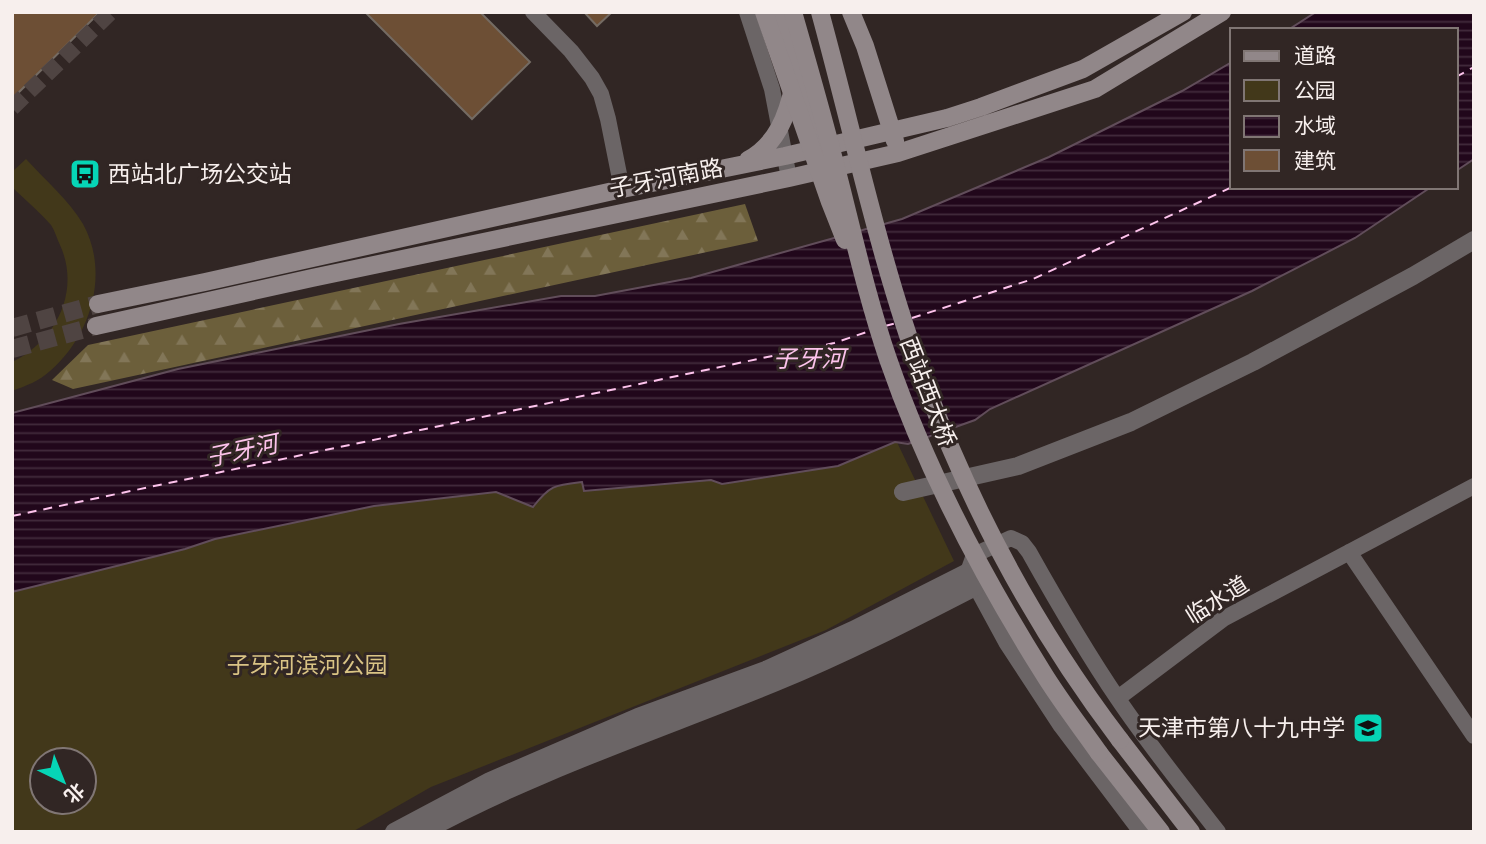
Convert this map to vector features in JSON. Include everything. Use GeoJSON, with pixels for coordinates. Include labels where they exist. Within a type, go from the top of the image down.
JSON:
{"type":"FeatureCollection","features":[{"type":"Feature","properties":{"kind":"main road"},"geometry":{"type":"LineString","coordinates":[[764,12],[830,202],[865,287]]}},
{"type":"Feature","properties":{"kind":"main road"},"geometry":{"type":"LineString","coordinates":[[778,12],[822,148],[836,168],[861,156],[885,133]]}},
{"type":"Feature","properties":{"kind":"main road","name":"西站西大桥"},"geometry":{"type":"LineString","coordinates":[[793,12],[842,189],[865,287],[908,412],[939,485],[970,548],[1043,673],[1099,753],[1161,832]]}},
{"type":"Feature","properties":{"kind":"main road","name":"西站西大桥"},"geometry":{"type":"LineString","coordinates":[[820,12],[883,250],[925,384],[989,533],[1049,638],[1086,694],[1191,832]]}},
{"type":"Feature","properties":{"kind":"main road"},"geometry":{"type":"LineString","coordinates":[[851,12],[881,96],[885,133],[898,153]]}},
{"type":"Feature","properties":{"kind":"main road"},"geometry":{"type":"LineString","coordinates":[[859,12],[865,46]]}},
{"type":"Feature","properties":{"kind":"main road","name":"子牙河南路"},"geometry":{"type":"LineString","coordinates":[[99,304],[885,133],[981,107],[1083,69],[1183,12]]}},
{"type":"Feature","properties":{"kind":"main road","name":"子牙河南路"},"geometry":{"type":"LineString","coordinates":[[96,326],[898,153],[1095,89],[1222,12]]}},
{"type":"Feature","properties":{"kind":"main road"},"geometry":{"type":"LineString","coordinates":[[730,167],[759,154],[773,140],[790,102],[795,68]]}},
{"type":"Feature","properties":{"kind":"street"},"geometry":{"type":"LineString","coordinates":[[533,12],[572,51],[601,94],[622,189]]}},
{"type":"Feature","properties":{"kind":"street"},"geometry":{"type":"LineString","coordinates":[[747,12],[772,89],[789,178]]}},
{"type":"Feature","properties":{"kind":"street"},"geometry":{"type":"LineString","coordinates":[[903,492],[1017,466],[1131,422],[1302,335],[1474,240]]}},
{"type":"Feature","properties":{"kind":"street","name":"临水道"},"geometry":{"type":"LineString","coordinates":[[1118,698],[1223,619],[1474,486]]}},
{"type":"Feature","properties":{"kind":"street"},"geometry":{"type":"LineString","coordinates":[[1142,832],[1061,726],[1006,642],[971,580],[974,555],[1011,538],[1022,543],[1064,615],[1118,698],[1218,832]]}},
{"type":"Feature","properties":{"kind":"street"},"geometry":{"type":"LineString","coordinates":[[1349,552],[1474,736]]}},
{"type":"Feature","properties":{"kind":"street"},"geometry":{"type":"LineString","coordinates":[[394,832],[490,781],[638,718],[768,669],[971,580]]}},
{"type":"Feature","properties":{"kind":"street"},"geometry":{"type":"LineString","coordinates":[[423,832],[491,797],[580,758],[775,683],[861,645],[971,580]]}},
{"type":"Feature","properties":{"kind":"green space"},"geometry":{"type":"Polygon","coordinates":[[[26,159],[64,198],[83,224],[91,243],[95,283],[86,322],[64,357],[41,378],[12,391],[12,362],[28,353],[52,328],[66,297],[68,280],[66,262],[52,227],[12,187],[12,172],[26,159]]]}},
{"type":"Feature","properties":{"kind":"green space"},"geometry":{"type":"Polygon","coordinates":[[[745,204],[758,241],[73,389],[52,380],[88,345],[745,204]]]}},
{"type":"Feature","properties":{"kind":"green space","name":"子牙河滨河公园"},"geometry":{"type":"Polygon","coordinates":[[[882,411],[954,561],[826,630],[431,787],[352,832],[12,832],[12,564],[882,411]]]}},
{"type":"Feature","properties":{"kind":"water"},"geometry":{"type":"Polygon","coordinates":[[[1316,12],[1474,12],[1474,159],[1458,170],[1458,28],[1291,28],[1316,12]]]}},
{"type":"Feature","properties":{"kind":"water","name":"子牙河"},"geometry":{"type":"Polygon","coordinates":[[[1230,63],[1230,189],[1428,189],[1355,238],[1252,291],[990,409],[975,420],[908,444],[895,442],[838,466],[722,484],[711,480],[584,491],[582,482],[573,483],[549,490],[533,507],[496,492],[374,506],[215,539],[12,592],[12,413],[178,369],[399,324],[561,296],[595,296],[691,278],[902,219],[1049,157],[1182,91],[1230,63]]]}},
{"type":"Feature","properties":{"kind":"building"},"geometry":{"type":"Polygon","coordinates":[[[12,12],[99,13],[12,99],[12,12]]]}},
{"type":"Feature","properties":{"kind":"building"},"geometry":{"type":"Polygon","coordinates":[[[365,12],[480,12],[530,62],[472,119],[365,12]]]}},
{"type":"Feature","properties":{"kind":"building"},"geometry":{"type":"Polygon","coordinates":[[[584,12],[612,12],[597,26],[584,12]]]}},
{"type":"Feature","properties":{"kind":"ferry route"},"geometry":{"type":"LineString","coordinates":[[1458,76],[1474,67]]}},
{"type":"Feature","properties":{"kind":"ferry route"},"geometry":{"type":"LineString","coordinates":[[912,318],[1033,279],[1230,188]]}},
{"type":"Feature","properties":{"kind":"ferry route"},"geometry":{"type":"LineString","coordinates":[[885,326],[897,323]]}},
{"type":"Feature","properties":{"kind":"ferry route"},"geometry":{"type":"LineString","coordinates":[[12,516],[834,343],[870,331]]}},
{"type":"Feature","properties":{"kind":"tunnel"},"geometry":{"type":"LineString","coordinates":[[12,108],[111,12]]}},
{"type":"Feature","properties":{"kind":"tunnel"},"geometry":{"type":"LineString","coordinates":[[12,328],[98,304]]}},
{"type":"Feature","properties":{"kind":"tunnel"},"geometry":{"type":"LineString","coordinates":[[12,349],[96,326]]}},
{"type":"Feature","properties":{"kind":"place","name":"西站北广场公交站"},"geometry":{"type":"Point","coordinates":[85,174]}},
{"type":"Feature","properties":{"kind":"place","name":"天津市第八十九中学"},"geometry":{"type":"Point","coordinates":[1368,728]}}]}
